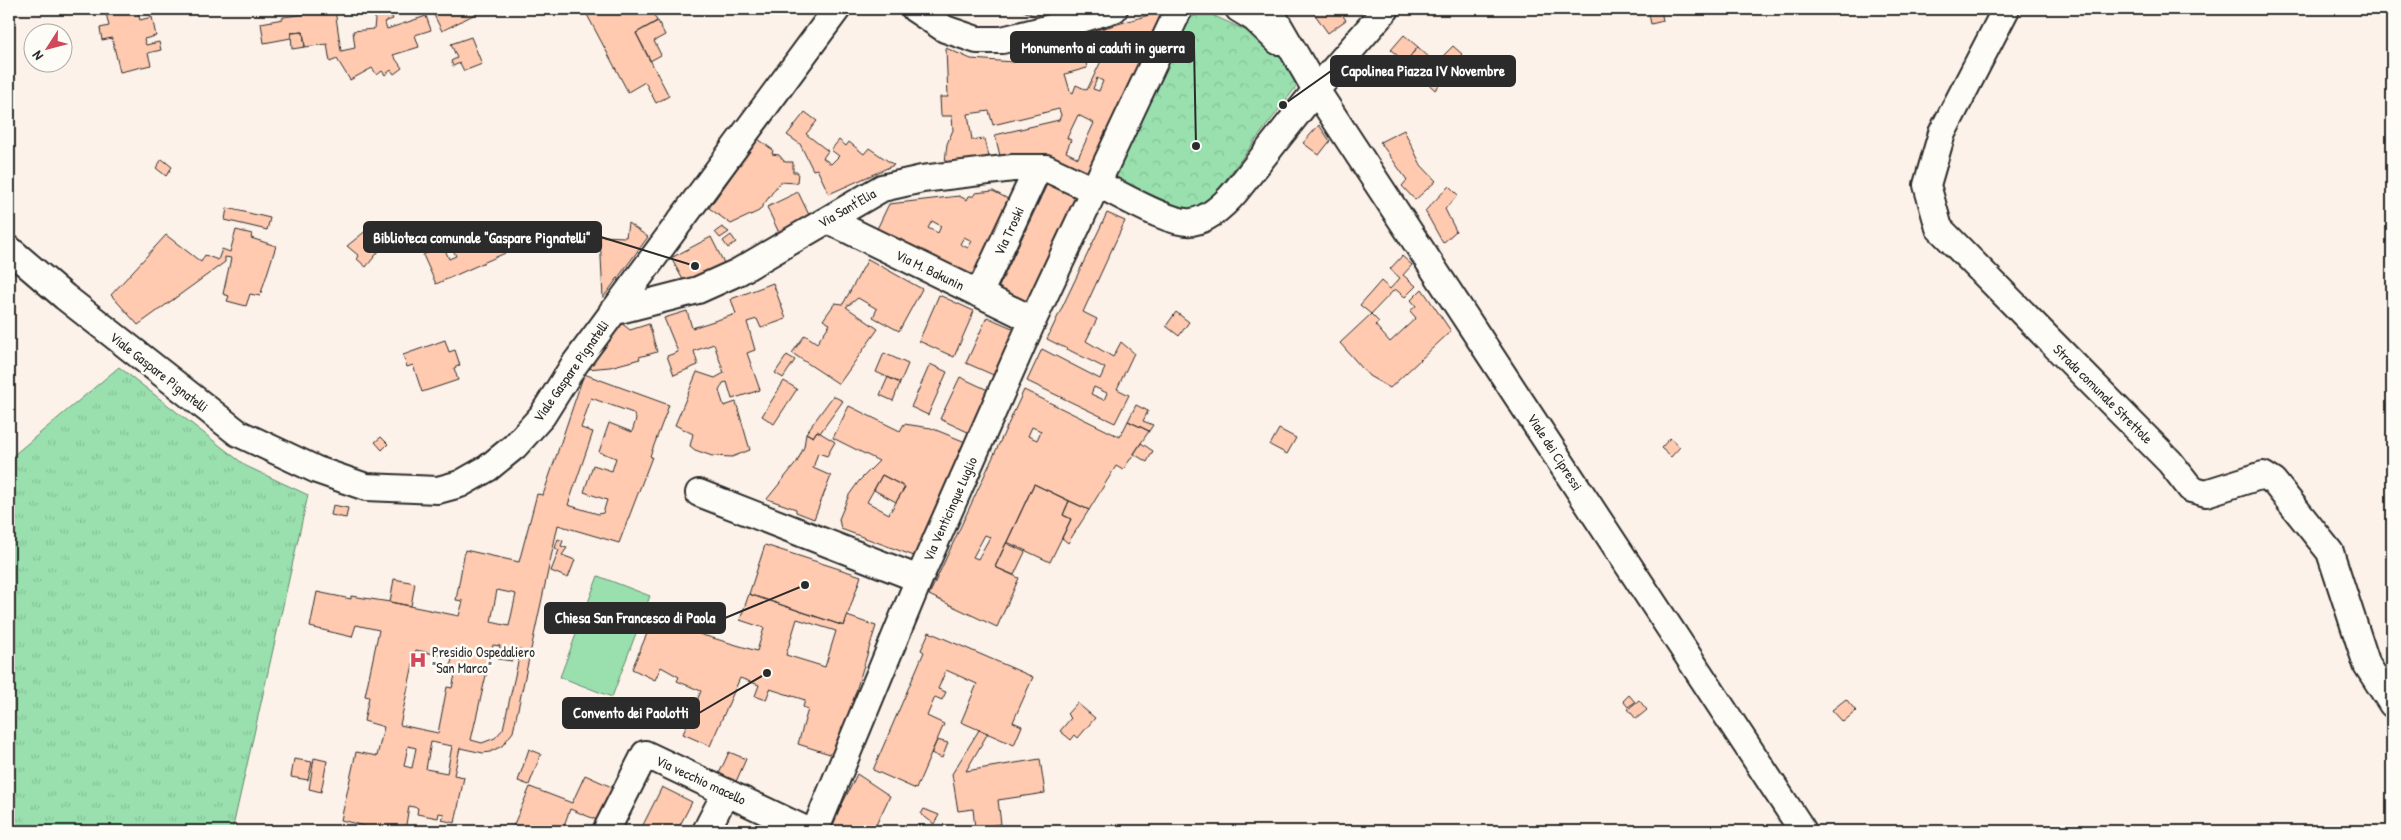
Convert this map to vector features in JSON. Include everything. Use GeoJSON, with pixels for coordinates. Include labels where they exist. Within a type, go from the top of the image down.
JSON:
{"type":"FeatureCollection","features":[{"type":"Feature","properties":{"kind":"street","name":"Viale Gaspare Pignatelli"},"geometry":{"type":"LineString","coordinates":[[9,249],[65,297],[238,433],[317,470],[366,487],[438,490],[460,484],[488,468],[515,446],[542,416],[574,365],[612,312],[837,9]]}},
{"type":"Feature","properties":{"kind":"street"},"geometry":{"type":"LineString","coordinates":[[915,9],[945,30],[977,40],[1002,40],[1051,28],[1114,9]]}},
{"type":"Feature","properties":{"kind":"street"},"geometry":{"type":"LineString","coordinates":[[1239,9],[1263,26],[1312,82]]}},
{"type":"Feature","properties":{"kind":"street"},"geometry":{"type":"LineString","coordinates":[[1269,9],[1312,82]]}},
{"type":"Feature","properties":{"kind":"street","name":"Via Sant'Elia"},"geometry":{"type":"LineString","coordinates":[[612,312],[698,290],[738,272],[882,188],[922,179],[1013,168],[1046,168],[1171,220],[1192,222],[1205,217],[1224,205],[1236,191],[1312,82],[1386,9]]}},
{"type":"Feature","properties":{"kind":"street","name":"Strada comunale Strettole"},"geometry":{"type":"LineString","coordinates":[[2006,9],[1942,133],[1927,185],[1939,228],[2170,462],[2191,488],[2206,493],[2262,475],[2274,482],[2330,552],[2367,666],[2392,704]]}},
{"type":"Feature","properties":{"kind":"street","name":"Via Venticinque Luglio"},"geometry":{"type":"LineString","coordinates":[[815,831],[920,579],[1033,320],[1177,13]]}},
{"type":"Feature","properties":{"kind":"street","name":"Viale dei Cipressi"},"geometry":{"type":"LineString","coordinates":[[1312,82],[1803,831]]}},
{"type":"Feature","properties":{"kind":"street","name":"Via Troski"},"geometry":{"type":"LineString","coordinates":[[979,294],[1038,168]]}},
{"type":"Feature","properties":{"kind":"street","name":"Via M. Bakunin"},"geometry":{"type":"LineString","coordinates":[[828,220],[1033,320]]}},
{"type":"Feature","properties":{"kind":"street"},"geometry":{"type":"LineString","coordinates":[[699,493],[920,579]]}},
{"type":"Feature","properties":{"kind":"street","name":"Via vecchio macello"},"geometry":{"type":"LineString","coordinates":[[606,831],[645,754],[808,831]]}},
{"type":"Feature","properties":{"kind":"street"},"geometry":{"type":"LineString","coordinates":[[706,831],[726,792]]}},
{"type":"Feature","properties":{"kind":"green space"},"geometry":{"type":"Polygon","coordinates":[[[1202,12],[1208,13],[1277,45],[1298,81],[1296,87],[1211,199],[1203,206],[1185,213],[1113,179],[1187,20],[1202,12]]]}},
{"type":"Feature","properties":{"kind":"green space"},"geometry":{"type":"Polygon","coordinates":[[[119,367],[246,466],[308,495],[232,831],[9,831],[9,459],[119,367]]]}},
{"type":"Feature","properties":{"kind":"green space"},"geometry":{"type":"Polygon","coordinates":[[[598,576],[650,596],[612,697],[560,677],[598,576]]]}},
{"type":"Feature","properties":{"kind":"building"},"geometry":{"type":"Polygon","coordinates":[[[105,9],[137,9],[140,20],[152,17],[156,36],[144,39],[146,45],[159,42],[161,50],[148,53],[151,65],[120,72],[112,38],[102,40],[100,28],[109,26],[105,9]]]}},
{"type":"Feature","properties":{"kind":"building"},"geometry":{"type":"Polygon","coordinates":[[[376,9],[398,9],[389,10],[393,19],[384,22],[387,29],[426,16],[431,30],[415,35],[419,47],[393,55],[402,68],[394,74],[391,70],[385,75],[382,71],[377,75],[372,68],[350,80],[337,59],[330,62],[327,44],[305,47],[303,32],[291,33],[291,38],[264,43],[261,23],[283,19],[283,17],[335,10],[341,51],[355,48],[353,31],[374,29],[376,9]]]}},
{"type":"Feature","properties":{"kind":"building"},"geometry":{"type":"Polygon","coordinates":[[[431,9],[479,9],[481,11],[442,31],[431,9]]]}},
{"type":"Feature","properties":{"kind":"building"},"geometry":{"type":"Polygon","coordinates":[[[584,9],[651,9],[657,21],[636,33],[669,96],[656,103],[645,82],[628,92],[584,9]]]}},
{"type":"Feature","properties":{"kind":"building"},"geometry":{"type":"Polygon","coordinates":[[[1020,9],[1071,9],[1037,25],[1036,17],[1020,9]]]}},
{"type":"Feature","properties":{"kind":"building"},"geometry":{"type":"Polygon","coordinates":[[[1311,9],[1338,9],[1346,20],[1328,33],[1311,9]]]}},
{"type":"Feature","properties":{"kind":"building"},"geometry":{"type":"Polygon","coordinates":[[[1648,9],[1661,9],[1663,21],[1651,24],[1648,9]]]}},
{"type":"Feature","properties":{"kind":"building"},"geometry":{"type":"Polygon","coordinates":[[[1166,10],[1149,48],[1130,38],[1127,44],[1122,41],[1118,50],[1110,46],[1083,49],[1080,35],[1166,10]]]}},
{"type":"Feature","properties":{"kind":"building"},"geometry":{"type":"Polygon","coordinates":[[[658,21],[665,35],[654,41],[661,55],[650,61],[636,33],[658,21]]]}},
{"type":"Feature","properties":{"kind":"building"},"geometry":{"type":"Polygon","coordinates":[[[303,32],[305,47],[292,49],[291,33],[303,32]]]}},
{"type":"Feature","properties":{"kind":"building"},"geometry":{"type":"Polygon","coordinates":[[[1080,35],[1083,49],[1101,47],[1101,57],[1085,57],[1087,68],[1065,74],[1070,91],[1073,93],[1076,85],[1087,90],[1103,57],[1111,58],[1122,41],[1127,44],[1130,38],[1149,48],[1087,182],[1002,164],[995,135],[1059,120],[1061,115],[1059,109],[993,125],[989,111],[968,114],[972,140],[985,139],[991,166],[944,171],[947,144],[953,130],[952,116],[941,116],[940,97],[948,97],[946,48],[971,59],[1014,62],[1036,57],[1080,35]],[[1097,78],[1093,89],[1099,91],[1103,81],[1097,78]],[[1078,115],[1067,138],[1071,140],[1066,152],[1078,158],[1094,123],[1078,115]]]}},
{"type":"Feature","properties":{"kind":"building"},"geometry":{"type":"Polygon","coordinates":[[[1404,35],[1418,47],[1405,62],[1391,50],[1404,35]]]}},
{"type":"Feature","properties":{"kind":"building"},"geometry":{"type":"Polygon","coordinates":[[[471,37],[482,64],[464,71],[460,63],[453,66],[451,61],[457,58],[451,44],[471,37]]]}},
{"type":"Feature","properties":{"kind":"building"},"geometry":{"type":"Polygon","coordinates":[[[1453,46],[1462,54],[1454,64],[1444,55],[1453,46]]]}},
{"type":"Feature","properties":{"kind":"building"},"geometry":{"type":"Polygon","coordinates":[[[1418,47],[1448,75],[1435,90],[1405,62],[1418,47]]]}},
{"type":"Feature","properties":{"kind":"building"},"geometry":{"type":"Polygon","coordinates":[[[805,112],[817,121],[806,134],[828,151],[823,158],[831,164],[839,156],[831,150],[839,140],[846,146],[849,142],[864,154],[869,148],[894,165],[829,194],[817,169],[813,170],[800,144],[787,135],[805,112]]]}},
{"type":"Feature","properties":{"kind":"building"},"geometry":{"type":"Polygon","coordinates":[[[1319,125],[1330,141],[1319,155],[1303,143],[1319,125]]]}},
{"type":"Feature","properties":{"kind":"building"},"geometry":{"type":"Polygon","coordinates":[[[1404,130],[1421,165],[1436,181],[1415,200],[1402,186],[1407,180],[1380,142],[1404,130]]]}},
{"type":"Feature","properties":{"kind":"building"},"geometry":{"type":"Polygon","coordinates":[[[758,139],[773,150],[772,154],[779,155],[785,162],[793,162],[793,172],[798,172],[797,183],[780,182],[759,211],[731,224],[709,208],[758,139]]]}},
{"type":"Feature","properties":{"kind":"building"},"geometry":{"type":"Polygon","coordinates":[[[162,159],[172,167],[166,176],[156,168],[162,159]]]}},
{"type":"Feature","properties":{"kind":"building"},"geometry":{"type":"Polygon","coordinates":[[[1050,178],[1082,193],[1030,309],[996,293],[1050,178]]]}},
{"type":"Feature","properties":{"kind":"building"},"geometry":{"type":"Polygon","coordinates":[[[1449,186],[1458,195],[1445,209],[1456,231],[1443,243],[1425,211],[1449,186]]]}},
{"type":"Feature","properties":{"kind":"building"},"geometry":{"type":"Polygon","coordinates":[[[993,191],[1010,200],[972,281],[875,233],[889,204],[959,196],[967,200],[969,196],[974,196],[975,193],[993,191]],[[932,221],[928,228],[938,233],[941,226],[932,221]],[[964,237],[960,244],[968,248],[972,241],[964,237]]]}},
{"type":"Feature","properties":{"kind":"building"},"geometry":{"type":"Polygon","coordinates":[[[798,192],[811,219],[780,235],[767,207],[798,192]]]}},
{"type":"Feature","properties":{"kind":"building"},"geometry":{"type":"Polygon","coordinates":[[[227,208],[270,218],[267,230],[225,220],[227,208]]]}},
{"type":"Feature","properties":{"kind":"building"},"geometry":{"type":"Polygon","coordinates":[[[1107,213],[1125,221],[1083,312],[1097,319],[1086,341],[1113,357],[1121,342],[1134,353],[1117,389],[1129,395],[1115,423],[1027,381],[1042,349],[1100,379],[1105,368],[1047,339],[1107,213]],[[1094,387],[1091,394],[1104,400],[1107,393],[1094,387]]]}},
{"type":"Feature","properties":{"kind":"building"},"geometry":{"type":"Polygon","coordinates":[[[378,221],[384,226],[387,222],[396,230],[366,267],[357,259],[359,256],[347,246],[378,221]]]}},
{"type":"Feature","properties":{"kind":"building"},"geometry":{"type":"Polygon","coordinates":[[[628,223],[648,237],[603,298],[600,236],[626,237],[628,223]]]}},
{"type":"Feature","properties":{"kind":"building"},"geometry":{"type":"Polygon","coordinates":[[[722,227],[729,232],[720,238],[715,232],[722,227]]]}},
{"type":"Feature","properties":{"kind":"building"},"geometry":{"type":"Polygon","coordinates":[[[236,230],[252,234],[251,238],[276,246],[260,296],[250,294],[246,306],[227,301],[229,296],[223,294],[231,258],[225,257],[225,262],[138,325],[111,295],[166,235],[201,262],[205,255],[218,260],[222,249],[230,252],[236,230]]]}},
{"type":"Feature","properties":{"kind":"building"},"geometry":{"type":"Polygon","coordinates":[[[504,233],[512,250],[436,284],[423,255],[443,245],[449,259],[456,256],[447,237],[504,233]]]}},
{"type":"Feature","properties":{"kind":"building"},"geometry":{"type":"Polygon","coordinates":[[[731,235],[736,242],[728,248],[723,241],[731,235]]]}},
{"type":"Feature","properties":{"kind":"building"},"geometry":{"type":"Polygon","coordinates":[[[711,237],[726,267],[687,287],[671,258],[711,237]]]}},
{"type":"Feature","properties":{"kind":"building"},"geometry":{"type":"Polygon","coordinates":[[[1402,256],[1412,265],[1403,275],[1416,286],[1405,297],[1395,289],[1371,314],[1360,305],[1381,281],[1390,289],[1400,278],[1390,269],[1402,256]]]}},
{"type":"Feature","properties":{"kind":"building"},"geometry":{"type":"Polygon","coordinates":[[[868,259],[922,289],[899,331],[873,317],[877,309],[858,298],[846,307],[878,329],[839,384],[792,353],[805,335],[817,343],[830,324],[823,320],[835,303],[843,304],[868,259]]]}},
{"type":"Feature","properties":{"kind":"building"},"geometry":{"type":"Polygon","coordinates":[[[773,283],[786,319],[761,328],[757,319],[747,322],[755,350],[747,353],[760,390],[732,399],[727,382],[723,383],[719,391],[724,406],[736,402],[750,450],[732,457],[712,456],[695,450],[690,446],[693,434],[675,425],[697,372],[715,378],[724,373],[714,344],[694,351],[698,365],[674,375],[667,356],[678,352],[664,318],[687,311],[692,328],[736,314],[731,299],[773,283]]]}},
{"type":"Feature","properties":{"kind":"building"},"geometry":{"type":"Polygon","coordinates":[[[1422,289],[1451,331],[1390,388],[1369,376],[1340,343],[1371,314],[1379,322],[1375,325],[1390,342],[1416,318],[1410,311],[1416,306],[1411,300],[1422,289]]]}},
{"type":"Feature","properties":{"kind":"building"},"geometry":{"type":"Polygon","coordinates":[[[939,295],[974,311],[954,357],[919,341],[939,295]]]}},
{"type":"Feature","properties":{"kind":"building"},"geometry":{"type":"Polygon","coordinates":[[[1176,312],[1189,322],[1179,336],[1166,326],[1176,312]]]}},
{"type":"Feature","properties":{"kind":"building"},"geometry":{"type":"Polygon","coordinates":[[[987,317],[1019,331],[998,377],[966,363],[987,317]]]}},
{"type":"Feature","properties":{"kind":"building"},"geometry":{"type":"Polygon","coordinates":[[[620,322],[630,330],[649,324],[657,352],[610,367],[587,369],[620,322]]]}},
{"type":"Feature","properties":{"kind":"building"},"geometry":{"type":"Polygon","coordinates":[[[445,340],[449,352],[455,350],[460,365],[454,368],[458,380],[422,392],[413,365],[407,367],[403,355],[445,340]]]}},
{"type":"Feature","properties":{"kind":"building"},"geometry":{"type":"Polygon","coordinates":[[[884,353],[908,364],[900,383],[876,372],[884,353]]]}},
{"type":"Feature","properties":{"kind":"building"},"geometry":{"type":"Polygon","coordinates":[[[787,355],[795,360],[783,378],[775,373],[787,355]]]}},
{"type":"Feature","properties":{"kind":"building"},"geometry":{"type":"Polygon","coordinates":[[[930,364],[947,372],[928,415],[911,407],[930,364]]]}},
{"type":"Feature","properties":{"kind":"building"},"geometry":{"type":"Polygon","coordinates":[[[584,374],[669,405],[650,456],[652,457],[619,543],[558,525],[513,732],[502,746],[490,752],[483,753],[460,748],[454,775],[464,777],[455,823],[442,820],[444,814],[439,813],[438,818],[417,814],[418,808],[409,806],[405,831],[384,831],[341,820],[356,752],[377,756],[384,727],[364,721],[369,697],[365,696],[379,630],[356,625],[352,637],[310,627],[317,592],[351,599],[351,596],[390,602],[459,616],[463,601],[456,600],[465,550],[519,562],[537,494],[543,495],[584,374]],[[591,398],[581,428],[593,432],[568,505],[598,514],[603,513],[607,500],[584,492],[593,465],[612,471],[616,458],[599,452],[609,423],[632,432],[636,419],[633,413],[591,398]],[[497,590],[491,622],[509,626],[516,594],[497,590]],[[493,645],[471,740],[482,743],[495,738],[503,729],[521,649],[514,649],[512,661],[498,659],[500,646],[493,645]],[[416,650],[400,725],[438,733],[447,687],[452,688],[455,675],[449,674],[452,658],[416,650]],[[431,742],[426,769],[447,773],[452,746],[431,742]],[[408,746],[404,766],[412,768],[416,748],[408,746]]]}},
{"type":"Feature","properties":{"kind":"building"},"geometry":{"type":"Polygon","coordinates":[[[888,377],[900,383],[893,401],[880,395],[888,377]]]}},
{"type":"Feature","properties":{"kind":"building"},"geometry":{"type":"Polygon","coordinates":[[[960,377],[992,392],[972,434],[940,419],[960,377]]]}},
{"type":"Feature","properties":{"kind":"building"},"geometry":{"type":"Polygon","coordinates":[[[784,381],[797,389],[774,424],[762,416],[784,381]]]}},
{"type":"Feature","properties":{"kind":"building"},"geometry":{"type":"Polygon","coordinates":[[[1024,390],[1120,437],[1128,421],[1149,431],[1123,470],[1116,466],[1089,510],[1034,484],[995,567],[1019,578],[997,627],[929,595],[1024,390]],[[1032,427],[1028,436],[1037,440],[1041,431],[1032,427]],[[985,535],[973,557],[978,559],[990,537],[985,535]]]}},
{"type":"Feature","properties":{"kind":"building"},"geometry":{"type":"Polygon","coordinates":[[[833,396],[843,401],[820,433],[817,431],[813,437],[806,433],[833,396]]]}},
{"type":"Feature","properties":{"kind":"building"},"geometry":{"type":"Polygon","coordinates":[[[1136,405],[1148,411],[1143,421],[1153,425],[1149,431],[1128,421],[1136,405]]]}},
{"type":"Feature","properties":{"kind":"building"},"geometry":{"type":"Polygon","coordinates":[[[849,406],[900,431],[904,424],[931,428],[968,443],[914,556],[841,529],[839,519],[849,495],[859,481],[879,461],[833,438],[849,406]],[[882,475],[867,502],[889,514],[905,487],[882,475]]]}},
{"type":"Feature","properties":{"kind":"building"},"geometry":{"type":"Polygon","coordinates":[[[1279,429],[1296,438],[1287,454],[1270,445],[1279,429]]]}},
{"type":"Feature","properties":{"kind":"building"},"geometry":{"type":"Polygon","coordinates":[[[817,431],[835,442],[827,456],[818,453],[813,468],[831,476],[814,519],[796,512],[796,509],[767,499],[797,462],[804,447],[806,433],[813,437],[817,431]]]}},
{"type":"Feature","properties":{"kind":"building"},"geometry":{"type":"Polygon","coordinates":[[[381,437],[388,444],[382,450],[375,442],[381,437]]]}},
{"type":"Feature","properties":{"kind":"building"},"geometry":{"type":"Polygon","coordinates":[[[1670,438],[1680,447],[1671,457],[1661,448],[1670,438]]]}},
{"type":"Feature","properties":{"kind":"building"},"geometry":{"type":"Polygon","coordinates":[[[1141,443],[1153,451],[1147,462],[1134,454],[1141,443]]]}},
{"type":"Feature","properties":{"kind":"building"},"geometry":{"type":"Polygon","coordinates":[[[882,475],[905,487],[896,502],[874,490],[882,475]]]}},
{"type":"Feature","properties":{"kind":"building"},"geometry":{"type":"Polygon","coordinates":[[[1034,484],[1069,501],[1063,515],[1071,519],[1050,562],[1007,542],[1034,484]]]}},
{"type":"Feature","properties":{"kind":"building"},"geometry":{"type":"Polygon","coordinates":[[[1069,501],[1089,510],[1068,543],[1062,538],[1071,519],[1063,515],[1069,501]]]}},
{"type":"Feature","properties":{"kind":"building"},"geometry":{"type":"Polygon","coordinates":[[[333,505],[348,508],[346,518],[331,515],[333,505]]]}},
{"type":"Feature","properties":{"kind":"building"},"geometry":{"type":"Polygon","coordinates":[[[558,539],[563,541],[561,546],[567,548],[562,555],[575,560],[568,578],[551,571],[559,550],[555,548],[558,539]]]}},
{"type":"Feature","properties":{"kind":"building"},"geometry":{"type":"Polygon","coordinates":[[[1006,543],[1025,552],[1014,575],[995,567],[1006,543]]]}},
{"type":"Feature","properties":{"kind":"building"},"geometry":{"type":"Polygon","coordinates":[[[765,545],[861,576],[844,626],[749,594],[765,545]]]}},
{"type":"Feature","properties":{"kind":"building"},"geometry":{"type":"Polygon","coordinates":[[[394,579],[415,583],[411,606],[390,602],[394,579]]]}},
{"type":"Feature","properties":{"kind":"building"},"geometry":{"type":"Polygon","coordinates":[[[749,594],[844,626],[847,616],[876,626],[836,756],[798,744],[808,709],[803,707],[805,700],[770,689],[766,700],[755,696],[759,685],[740,678],[710,746],[683,734],[701,691],[677,681],[679,677],[661,667],[655,680],[632,669],[657,610],[701,628],[699,634],[757,651],[764,628],[740,620],[749,594]],[[797,619],[786,655],[825,667],[836,631],[797,619]]]}},
{"type":"Feature","properties":{"kind":"building"},"geometry":{"type":"Polygon","coordinates":[[[929,632],[1033,677],[1013,722],[1022,726],[1014,745],[961,722],[977,684],[946,670],[938,689],[946,692],[942,700],[935,697],[927,716],[944,724],[916,789],[873,770],[924,652],[921,650],[929,632]]]}},
{"type":"Feature","properties":{"kind":"building"},"geometry":{"type":"Polygon","coordinates":[[[1629,695],[1635,702],[1628,707],[1623,701],[1629,695]]]}},
{"type":"Feature","properties":{"kind":"building"},"geometry":{"type":"Polygon","coordinates":[[[1846,699],[1856,711],[1843,722],[1832,710],[1846,699]]]}},
{"type":"Feature","properties":{"kind":"building"},"geometry":{"type":"Polygon","coordinates":[[[1639,700],[1647,710],[1636,719],[1628,709],[1639,700]]]}},
{"type":"Feature","properties":{"kind":"building"},"geometry":{"type":"Polygon","coordinates":[[[1077,703],[1095,718],[1078,738],[1075,735],[1071,740],[1060,731],[1071,718],[1067,714],[1077,703]]]}},
{"type":"Feature","properties":{"kind":"building"},"geometry":{"type":"Polygon","coordinates":[[[979,730],[988,733],[966,771],[1040,759],[1045,793],[998,800],[1001,824],[975,828],[973,809],[958,811],[952,774],[979,730]]]}},
{"type":"Feature","properties":{"kind":"building"},"geometry":{"type":"Polygon","coordinates":[[[937,740],[948,743],[942,758],[931,753],[937,740]]]}},
{"type":"Feature","properties":{"kind":"building"},"geometry":{"type":"Polygon","coordinates":[[[529,749],[541,754],[529,785],[518,781],[529,749]]]}},
{"type":"Feature","properties":{"kind":"building"},"geometry":{"type":"Polygon","coordinates":[[[729,752],[746,759],[735,784],[718,776],[729,752]]]}},
{"type":"Feature","properties":{"kind":"building"},"geometry":{"type":"Polygon","coordinates":[[[314,758],[327,761],[321,792],[309,789],[314,758]]]}},
{"type":"Feature","properties":{"kind":"building"},"geometry":{"type":"Polygon","coordinates":[[[294,759],[312,762],[308,780],[291,777],[294,759]]]}},
{"type":"Feature","properties":{"kind":"building"},"geometry":{"type":"Polygon","coordinates":[[[857,774],[890,796],[873,831],[829,831],[857,774]]]}},
{"type":"Feature","properties":{"kind":"building"},"geometry":{"type":"Polygon","coordinates":[[[585,775],[616,789],[602,822],[570,809],[562,831],[511,831],[530,787],[572,803],[585,775]]]}},
{"type":"Feature","properties":{"kind":"building"},"geometry":{"type":"Polygon","coordinates":[[[662,787],[692,802],[677,831],[640,831],[662,787]]]}},
{"type":"Feature","properties":{"kind":"building"},"geometry":{"type":"Polygon","coordinates":[[[924,809],[939,815],[934,824],[921,814],[924,809]]]}},
{"type":"Feature","properties":{"kind":"place","name":"Capolinea Piazza IV Novembre"},"geometry":{"type":"Point","coordinates":[1283,105]}},
{"type":"Feature","properties":{"kind":"place","name":"Monumento ai caduti in guerra"},"geometry":{"type":"Point","coordinates":[1196,146]}},
{"type":"Feature","properties":{"kind":"place","name":"Biblioteca comunale \"Gaspare Pignatelli\""},"geometry":{"type":"Point","coordinates":[695,266]}},
{"type":"Feature","properties":{"kind":"place","name":"Chiesa San Francesco di Paola"},"geometry":{"type":"Point","coordinates":[805,585]}},
{"type":"Feature","properties":{"kind":"place","name":"Presidio Ospedaliero \"San Marco\""},"geometry":{"type":"Point","coordinates":[418,660]}},
{"type":"Feature","properties":{"kind":"place","name":"Convento dei Paolotti"},"geometry":{"type":"Point","coordinates":[767,673]}}]}
